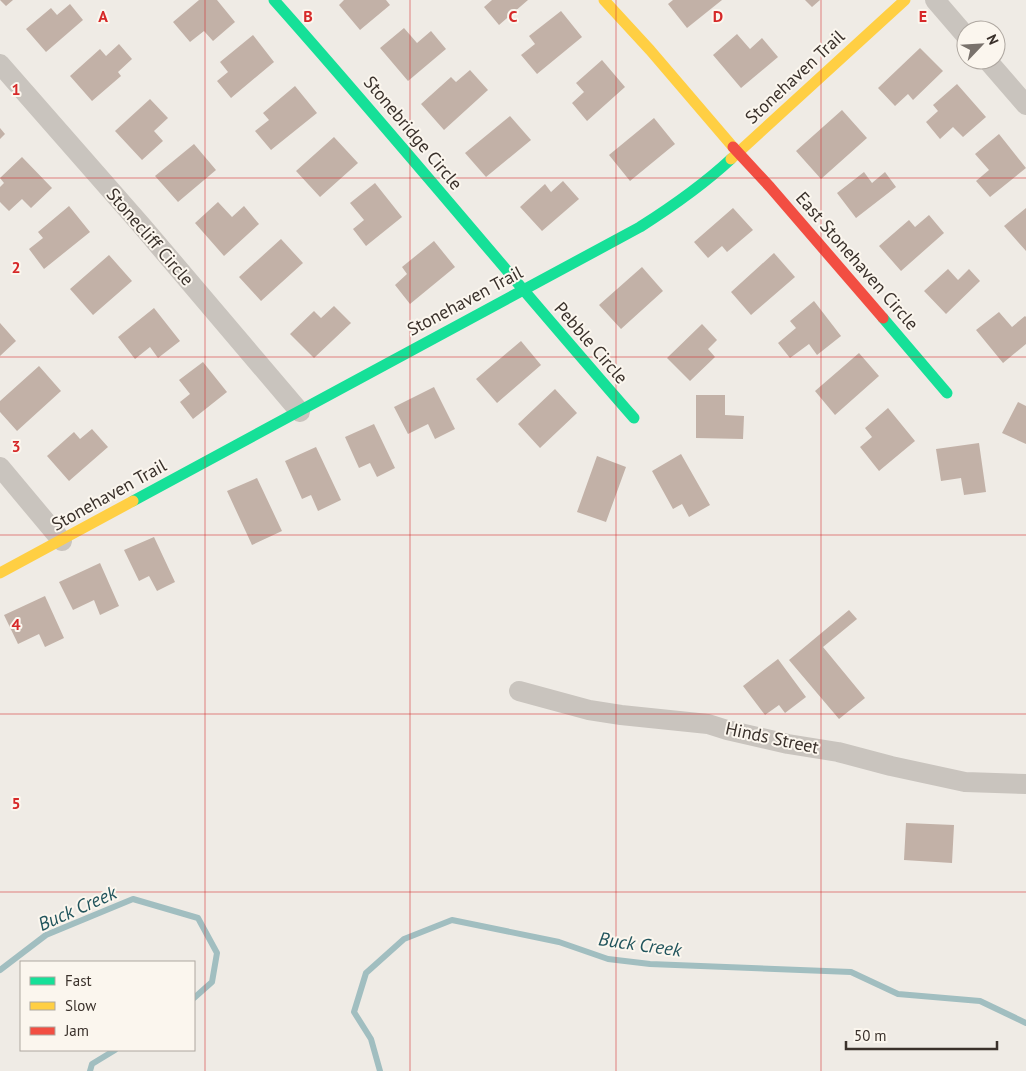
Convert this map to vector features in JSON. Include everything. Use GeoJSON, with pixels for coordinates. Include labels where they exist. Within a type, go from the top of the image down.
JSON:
{"type":"FeatureCollection","features":[{"type":"Feature","properties":{"kind":"street","name":"Stonebridge Circle"},"geometry":{"type":"LineString","coordinates":[[274,0],[363,100],[522,291]]}},
{"type":"Feature","properties":{"kind":"street","name":"East Stonehaven Circle"},"geometry":{"type":"LineString","coordinates":[[604,0],[770,187],[947,394]]}},
{"type":"Feature","properties":{"kind":"street","name":"Stonehaven Trail"},"geometry":{"type":"LineString","coordinates":[[0,573],[640,227],[675,205],[704,184],[905,0]]}},
{"type":"Feature","properties":{"kind":"street"},"geometry":{"type":"LineString","coordinates":[[934,0],[956,25]]}},
{"type":"Feature","properties":{"kind":"street","name":"Stonecliff Circle"},"geometry":{"type":"LineString","coordinates":[[0,64],[142,226],[300,412]]}},
{"type":"Feature","properties":{"kind":"street"},"geometry":{"type":"LineString","coordinates":[[996,70],[1026,105]]}},
{"type":"Feature","properties":{"kind":"street","name":"Pebble Circle"},"geometry":{"type":"LineString","coordinates":[[522,291],[634,418]]}},
{"type":"Feature","properties":{"kind":"street"},"geometry":{"type":"LineString","coordinates":[[0,467],[62,540]]}},
{"type":"Feature","properties":{"kind":"street","name":"Hinds Street"},"geometry":{"type":"LineString","coordinates":[[519,691],[589,710],[708,724],[788,744],[838,752],[891,766],[966,782],[1026,784]]}},
{"type":"Feature","properties":{"kind":"building"},"geometry":{"type":"Polygon","coordinates":[[[0,0],[13,0],[6,6],[0,0]]]}},
{"type":"Feature","properties":{"kind":"building"},"geometry":{"type":"Polygon","coordinates":[[[199,0],[217,0],[235,22],[213,41],[204,31],[190,42],[173,22],[199,0]]]}},
{"type":"Feature","properties":{"kind":"building"},"geometry":{"type":"Polygon","coordinates":[[[344,0],[386,0],[390,5],[360,30],[339,5],[344,0]]]}},
{"type":"Feature","properties":{"kind":"building"},"geometry":{"type":"Polygon","coordinates":[[[492,0],[528,0],[499,25],[484,7],[492,0]]]}},
{"type":"Feature","properties":{"kind":"building"},"geometry":{"type":"Polygon","coordinates":[[[673,0],[722,0],[687,28],[668,4],[673,0]]]}},
{"type":"Feature","properties":{"kind":"building"},"geometry":{"type":"Polygon","coordinates":[[[805,0],[820,0],[812,7],[805,0]]]}},
{"type":"Feature","properties":{"kind":"building"},"geometry":{"type":"Polygon","coordinates":[[[70,4],[83,20],[46,52],[26,29],[51,8],[57,15],[70,4]]]}},
{"type":"Feature","properties":{"kind":"building"},"geometry":{"type":"Polygon","coordinates":[[[561,11],[582,37],[537,74],[521,55],[535,44],[529,36],[561,11]]]}},
{"type":"Feature","properties":{"kind":"building"},"geometry":{"type":"Polygon","coordinates":[[[404,28],[417,43],[431,31],[446,49],[408,81],[380,48],[404,28]]]}},
{"type":"Feature","properties":{"kind":"building"},"geometry":{"type":"Polygon","coordinates":[[[737,34],[750,49],[762,38],[778,57],[741,88],[713,55],[737,34]]]}},
{"type":"Feature","properties":{"kind":"building"},"geometry":{"type":"Polygon","coordinates":[[[253,35],[274,62],[231,98],[217,81],[228,72],[220,62],[253,35]]]}},
{"type":"Feature","properties":{"kind":"building"},"geometry":{"type":"Polygon","coordinates":[[[119,44],[132,59],[118,72],[121,76],[92,101],[70,76],[100,49],[106,56],[119,44]]]}},
{"type":"Feature","properties":{"kind":"building"},"geometry":{"type":"Polygon","coordinates":[[[920,48],[943,71],[913,100],[908,94],[895,106],[878,88],[920,48]]]}},
{"type":"Feature","properties":{"kind":"building"},"geometry":{"type":"Polygon","coordinates":[[[602,60],[625,87],[587,121],[572,103],[584,92],[576,83],[602,60]]]}},
{"type":"Feature","properties":{"kind":"building"},"geometry":{"type":"Polygon","coordinates":[[[470,70],[488,90],[444,130],[421,104],[451,77],[456,82],[470,70]]]}},
{"type":"Feature","properties":{"kind":"building"},"geometry":{"type":"Polygon","coordinates":[[[957,84],[986,117],[963,137],[953,127],[940,139],[926,122],[938,111],[933,105],[957,84]]]}},
{"type":"Feature","properties":{"kind":"building"},"geometry":{"type":"Polygon","coordinates":[[[295,86],[317,113],[271,150],[255,131],[269,120],[263,113],[295,86]]]}},
{"type":"Feature","properties":{"kind":"building"},"geometry":{"type":"Polygon","coordinates":[[[150,99],[168,118],[154,131],[163,141],[142,160],[115,131],[150,99]]]}},
{"type":"Feature","properties":{"kind":"building"},"geometry":{"type":"Polygon","coordinates":[[[842,110],[867,138],[821,179],[796,151],[842,110]]]}},
{"type":"Feature","properties":{"kind":"building"},"geometry":{"type":"Polygon","coordinates":[[[510,116],[531,140],[486,177],[465,153],[510,116]]]}},
{"type":"Feature","properties":{"kind":"building"},"geometry":{"type":"Polygon","coordinates":[[[654,118],[675,144],[630,181],[609,155],[654,118]]]}},
{"type":"Feature","properties":{"kind":"building"},"geometry":{"type":"Polygon","coordinates":[[[0,128],[5,134],[0,139],[0,128]]]}},
{"type":"Feature","properties":{"kind":"building"},"geometry":{"type":"Polygon","coordinates":[[[999,134],[1026,168],[990,197],[976,181],[989,170],[975,154],[999,134]]]}},
{"type":"Feature","properties":{"kind":"building"},"geometry":{"type":"Polygon","coordinates":[[[334,137],[358,163],[320,197],[296,171],[334,137]]]}},
{"type":"Feature","properties":{"kind":"building"},"geometry":{"type":"Polygon","coordinates":[[[194,144],[216,170],[178,202],[155,176],[194,144]]]}},
{"type":"Feature","properties":{"kind":"building"},"geometry":{"type":"Polygon","coordinates":[[[22,157],[52,188],[31,208],[22,199],[9,211],[0,202],[0,187],[4,183],[0,178],[22,157]]]}},
{"type":"Feature","properties":{"kind":"building"},"geometry":{"type":"Polygon","coordinates":[[[864,172],[872,183],[885,172],[896,187],[856,218],[837,193],[864,172]]]}},
{"type":"Feature","properties":{"kind":"building"},"geometry":{"type":"Polygon","coordinates":[[[563,181],[579,199],[542,231],[520,207],[545,184],[551,192],[563,181]]]}},
{"type":"Feature","properties":{"kind":"building"},"geometry":{"type":"Polygon","coordinates":[[[375,183],[402,217],[366,246],[353,229],[364,220],[350,203],[375,183]]]}},
{"type":"Feature","properties":{"kind":"building"},"geometry":{"type":"Polygon","coordinates":[[[218,202],[232,217],[244,206],[259,224],[224,256],[195,223],[218,202]]]}},
{"type":"Feature","properties":{"kind":"building"},"geometry":{"type":"Polygon","coordinates":[[[69,206],[90,232],[44,269],[29,249],[43,238],[38,232],[69,206]]]}},
{"type":"Feature","properties":{"kind":"building"},"geometry":{"type":"Polygon","coordinates":[[[733,208],[753,230],[727,252],[722,246],[708,258],[694,242],[733,208]]]}},
{"type":"Feature","properties":{"kind":"building"},"geometry":{"type":"Polygon","coordinates":[[[1026,208],[1026,251],[1004,226],[1026,208]]]}},
{"type":"Feature","properties":{"kind":"building"},"geometry":{"type":"Polygon","coordinates":[[[929,215],[944,233],[901,271],[879,246],[909,220],[915,227],[929,215]]]}},
{"type":"Feature","properties":{"kind":"building"},"geometry":{"type":"Polygon","coordinates":[[[281,239],[303,263],[261,301],[239,277],[281,239]]]}},
{"type":"Feature","properties":{"kind":"building"},"geometry":{"type":"Polygon","coordinates":[[[434,241],[455,267],[410,304],[395,285],[407,274],[402,267],[434,241]]]}},
{"type":"Feature","properties":{"kind":"building"},"geometry":{"type":"Polygon","coordinates":[[[774,253],[795,277],[751,315],[731,292],[774,253]]]}},
{"type":"Feature","properties":{"kind":"building"},"geometry":{"type":"Polygon","coordinates":[[[109,255],[132,281],[93,315],[70,289],[109,255]]]}},
{"type":"Feature","properties":{"kind":"building"},"geometry":{"type":"Polygon","coordinates":[[[642,267],[663,291],[621,329],[599,305],[642,267]]]}},
{"type":"Feature","properties":{"kind":"building"},"geometry":{"type":"Polygon","coordinates":[[[948,269],[958,280],[969,269],[980,281],[946,314],[924,291],[948,269]]]}},
{"type":"Feature","properties":{"kind":"building"},"geometry":{"type":"Polygon","coordinates":[[[814,301],[841,336],[817,355],[809,344],[790,358],[778,343],[796,328],[790,321],[814,301]]]}},
{"type":"Feature","properties":{"kind":"building"},"geometry":{"type":"Polygon","coordinates":[[[334,306],[351,323],[314,358],[290,334],[314,311],[321,318],[334,306]]]}},
{"type":"Feature","properties":{"kind":"building"},"geometry":{"type":"Polygon","coordinates":[[[154,308],[180,341],[158,358],[150,347],[135,359],[118,337],[154,308]]]}},
{"type":"Feature","properties":{"kind":"building"},"geometry":{"type":"Polygon","coordinates":[[[999,312],[1012,327],[1026,317],[1026,344],[1003,363],[976,330],[999,312]]]}},
{"type":"Feature","properties":{"kind":"building"},"geometry":{"type":"Polygon","coordinates":[[[0,323],[16,341],[0,356],[0,323]]]}},
{"type":"Feature","properties":{"kind":"building"},"geometry":{"type":"Polygon","coordinates":[[[702,324],[717,340],[708,349],[715,357],[690,381],[667,358],[702,324]]]}},
{"type":"Feature","properties":{"kind":"building"},"geometry":{"type":"Polygon","coordinates":[[[521,341],[541,365],[497,403],[476,379],[521,341]]]}},
{"type":"Feature","properties":{"kind":"building"},"geometry":{"type":"Polygon","coordinates":[[[859,353],[879,376],[835,415],[815,391],[859,353]]]}},
{"type":"Feature","properties":{"kind":"building"},"geometry":{"type":"Polygon","coordinates":[[[203,362],[227,392],[193,419],[180,402],[190,394],[179,380],[203,362]]]}},
{"type":"Feature","properties":{"kind":"building"},"geometry":{"type":"Polygon","coordinates":[[[39,366],[61,391],[17,431],[0,412],[0,401],[39,366]]]}},
{"type":"Feature","properties":{"kind":"building"},"geometry":{"type":"Polygon","coordinates":[[[434,387],[455,429],[435,439],[428,424],[408,434],[394,407],[434,387]]]}},
{"type":"Feature","properties":{"kind":"building"},"geometry":{"type":"Polygon","coordinates":[[[555,389],[577,413],[540,448],[518,424],[555,389]]]}},
{"type":"Feature","properties":{"kind":"building"},"geometry":{"type":"Polygon","coordinates":[[[696,395],[725,395],[725,415],[744,416],[743,439],[696,438],[696,395]]]}},
{"type":"Feature","properties":{"kind":"building"},"geometry":{"type":"Polygon","coordinates":[[[1018,402],[1026,406],[1026,444],[1002,433],[1018,402]]]}},
{"type":"Feature","properties":{"kind":"building"},"geometry":{"type":"Polygon","coordinates":[[[888,408],[915,441],[879,471],[860,447],[872,437],[865,428],[888,408]]]}},
{"type":"Feature","properties":{"kind":"building"},"geometry":{"type":"Polygon","coordinates":[[[374,424],[395,468],[377,477],[370,463],[359,468],[345,437],[374,424]]]}},
{"type":"Feature","properties":{"kind":"building"},"geometry":{"type":"Polygon","coordinates":[[[92,429],[108,447],[69,481],[47,456],[74,432],[80,439],[92,429]]]}},
{"type":"Feature","properties":{"kind":"building"},"geometry":{"type":"Polygon","coordinates":[[[979,443],[986,492],[964,495],[961,478],[941,481],[936,449],[979,443]]]}},
{"type":"Feature","properties":{"kind":"building"},"geometry":{"type":"Polygon","coordinates":[[[316,447],[341,500],[318,511],[311,495],[302,499],[285,461],[316,447]]]}},
{"type":"Feature","properties":{"kind":"building"},"geometry":{"type":"Polygon","coordinates":[[[681,454],[710,505],[689,517],[682,504],[673,509],[652,471],[681,454]]]}},
{"type":"Feature","properties":{"kind":"building"},"geometry":{"type":"Polygon","coordinates":[[[597,456],[626,467],[606,522],[577,512],[597,456]]]}},
{"type":"Feature","properties":{"kind":"building"},"geometry":{"type":"Polygon","coordinates":[[[257,478],[282,531],[252,545],[227,491],[257,478]]]}},
{"type":"Feature","properties":{"kind":"building"},"geometry":{"type":"Polygon","coordinates":[[[154,537],[175,582],[157,591],[149,576],[139,581],[124,550],[154,537]]]}},
{"type":"Feature","properties":{"kind":"building"},"geometry":{"type":"Polygon","coordinates":[[[100,563],[119,606],[100,615],[94,600],[73,610],[59,582],[100,563]]]}},
{"type":"Feature","properties":{"kind":"building"},"geometry":{"type":"Polygon","coordinates":[[[45,596],[64,638],[45,647],[39,634],[18,644],[4,615],[45,596]]]}},
{"type":"Feature","properties":{"kind":"building"},"geometry":{"type":"Polygon","coordinates":[[[849,610],[857,619],[823,647],[865,698],[839,719],[789,660],[849,610]]]}},
{"type":"Feature","properties":{"kind":"building"},"geometry":{"type":"Polygon","coordinates":[[[778,659],[806,697],[785,713],[779,705],[765,715],[743,686],[778,659]]]}},
{"type":"Feature","properties":{"kind":"building"},"geometry":{"type":"Polygon","coordinates":[[[906,823],[954,825],[952,863],[904,860],[906,823]]]}},
{"type":"Feature","properties":{"kind":"waterway","name":"Buck Creek"},"geometry":{"type":"LineString","coordinates":[[0,970],[46,935],[133,899],[198,918],[217,953],[212,982],[195,997]]}},
{"type":"Feature","properties":{"kind":"waterway","name":"Buck Creek"},"geometry":{"type":"LineString","coordinates":[[380,1071],[371,1039],[354,1012],[366,973],[404,939],[452,920],[559,942],[608,959],[650,964],[851,972],[898,994],[980,1001],[1026,1023]]}},
{"type":"Feature","properties":{"kind":"waterway","name":"Buck Creek"},"geometry":{"type":"LineString","coordinates":[[90,1071],[92,1064],[113,1051]]}},
{"type":"Feature","properties":{"kind":"traffic: fast"},"geometry":{"type":"LineString","coordinates":[[274,0],[634,418]]}},
{"type":"Feature","properties":{"kind":"traffic: fast"},"geometry":{"type":"LineString","coordinates":[[133,501],[640,227],[687,195],[731,159]]}},
{"type":"Feature","properties":{"kind":"traffic: fast"},"geometry":{"type":"LineString","coordinates":[[883,318],[947,393]]}},
{"type":"Feature","properties":{"kind":"traffic: slow"},"geometry":{"type":"LineString","coordinates":[[604,0],[650,50],[733,147]]}},
{"type":"Feature","properties":{"kind":"traffic: slow"},"geometry":{"type":"LineString","coordinates":[[731,159],[905,0]]}},
{"type":"Feature","properties":{"kind":"traffic: slow"},"geometry":{"type":"LineString","coordinates":[[0,573],[133,501]]}},
{"type":"Feature","properties":{"kind":"traffic: jam"},"geometry":{"type":"LineString","coordinates":[[733,147],[883,318]]}}]}
